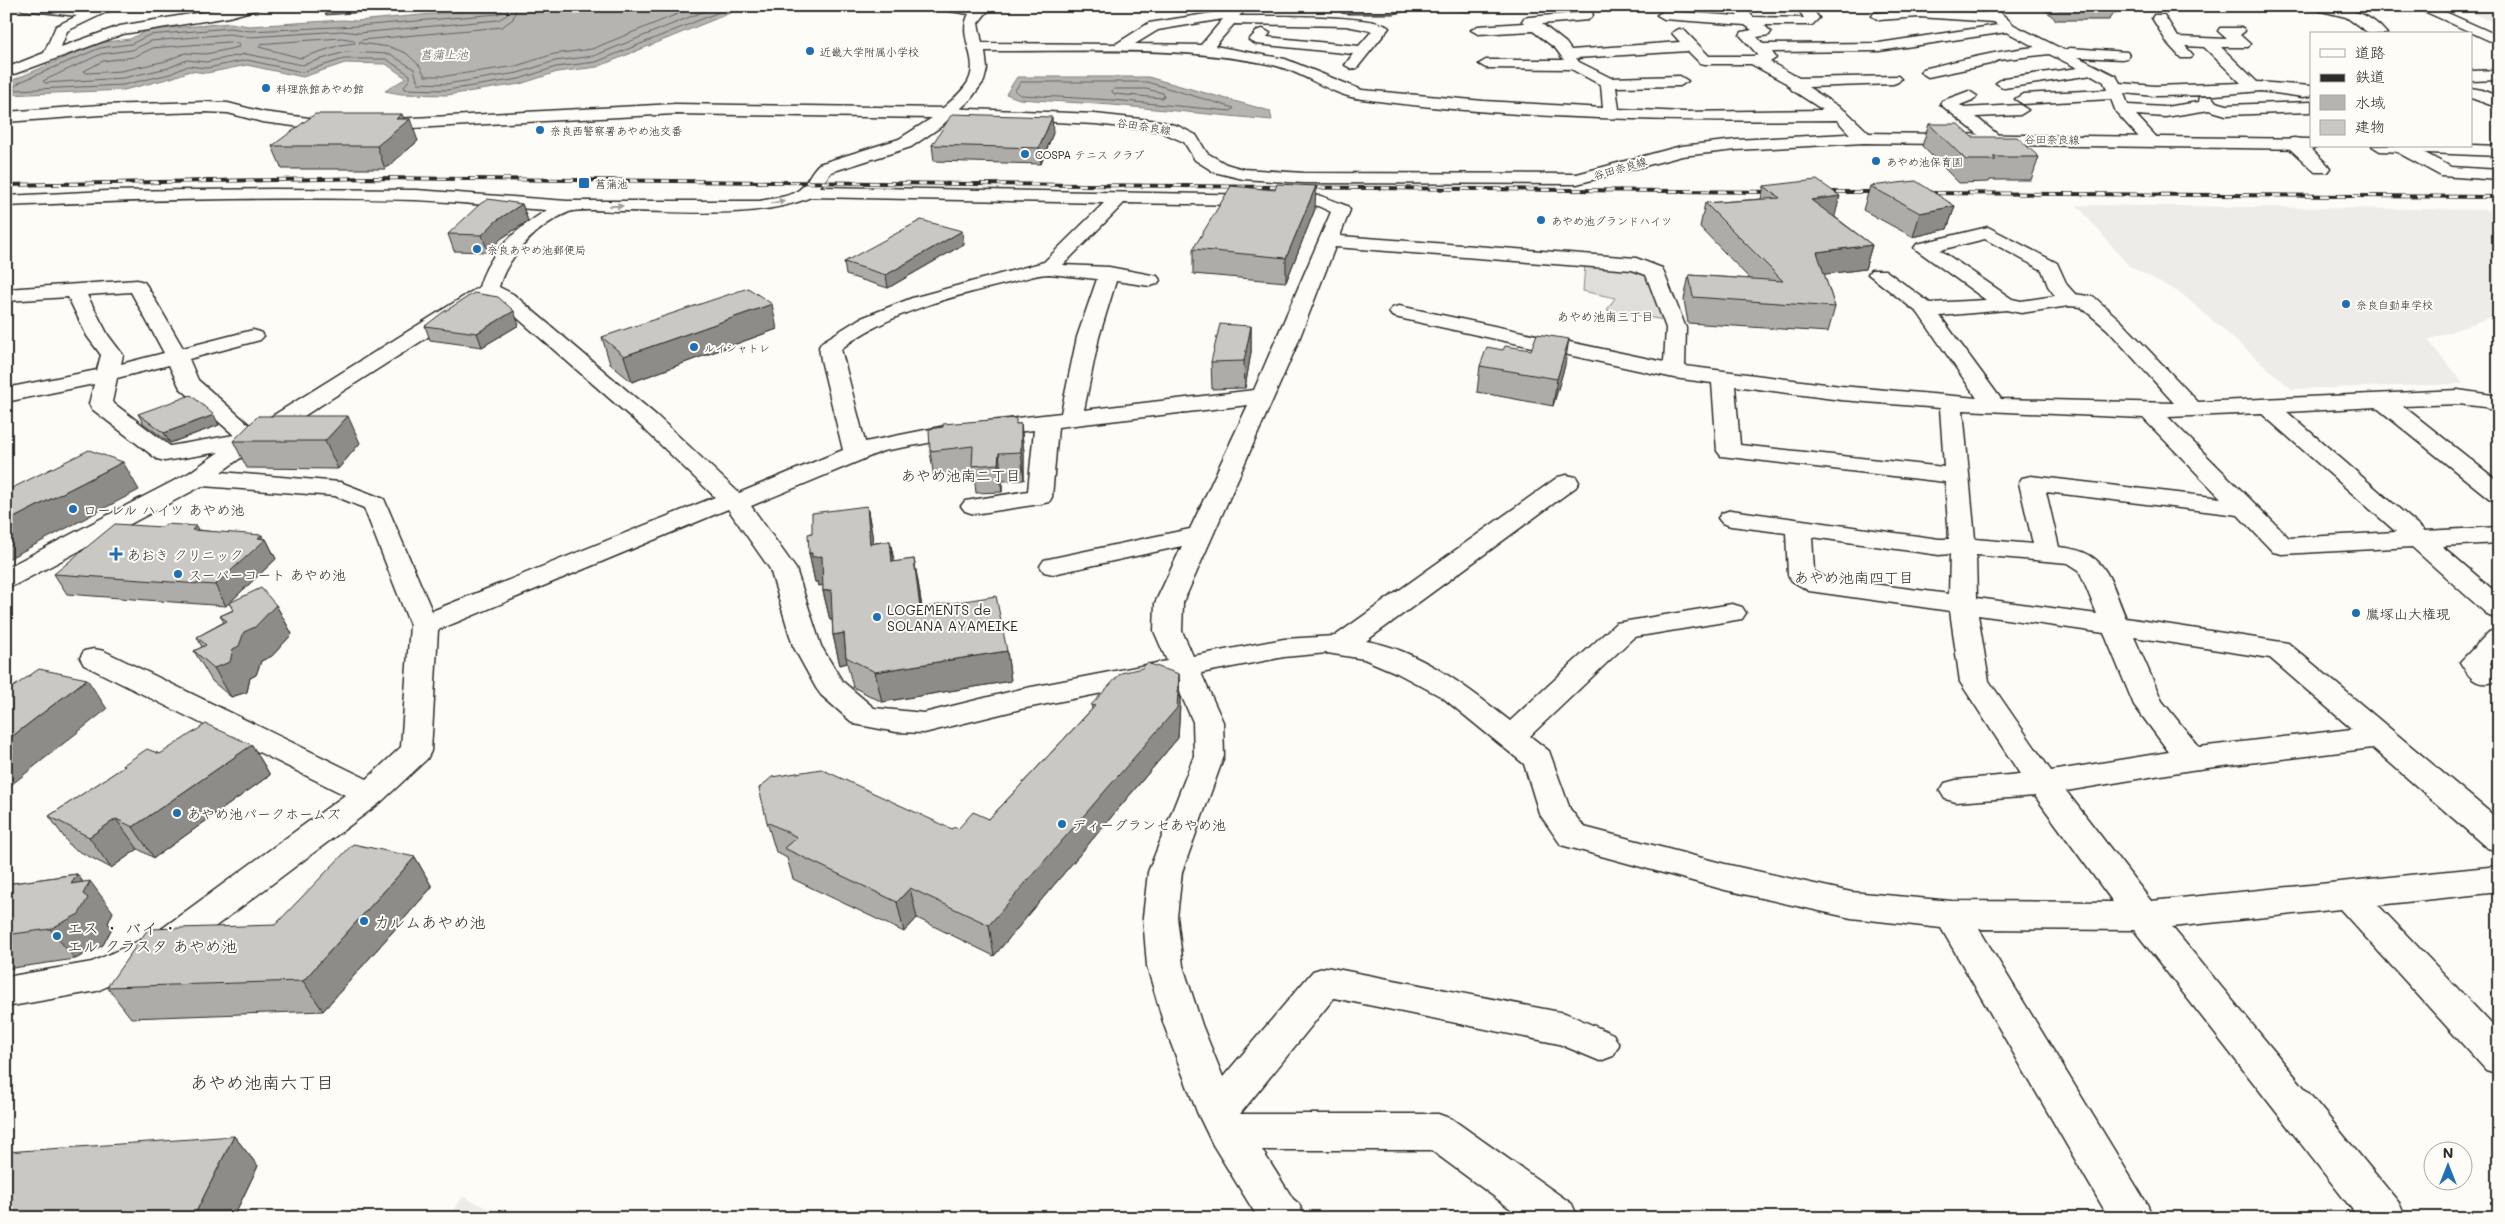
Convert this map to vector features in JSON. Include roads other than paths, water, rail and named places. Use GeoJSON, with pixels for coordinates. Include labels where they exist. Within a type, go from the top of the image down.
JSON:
{"type":"FeatureCollection","features":[{"type":"Feature","properties":{"kind":"street"},"geometry":{"type":"LineString","coordinates":[[24,6],[91,14]]}},
{"type":"Feature","properties":{"kind":"street"},"geometry":{"type":"LineString","coordinates":[[50,56],[61,29],[112,6]]}},
{"type":"Feature","properties":{"kind":"street"},"geometry":{"type":"LineString","coordinates":[[6,73],[142,18],[229,13],[253,6]]}},
{"type":"Feature","properties":{"kind":"street"},"geometry":{"type":"LineString","coordinates":[[943,6],[982,8]]}},
{"type":"Feature","properties":{"kind":"street"},"geometry":{"type":"LineString","coordinates":[[1121,48],[1154,26],[1235,13],[1242,7],[1393,9],[1406,6]]}},
{"type":"Feature","properties":{"kind":"street"},"geometry":{"type":"LineString","coordinates":[[1455,6],[1474,11],[1483,45]]}},
{"type":"Feature","properties":{"kind":"street"},"geometry":{"type":"LineString","coordinates":[[1478,30],[1583,17],[1586,15],[1582,6]]}},
{"type":"Feature","properties":{"kind":"street"},"geometry":{"type":"LineString","coordinates":[[1737,6],[1749,21],[1764,32],[1747,35],[1756,54],[1776,72],[1841,115],[1864,138]]}},
{"type":"Feature","properties":{"kind":"street"},"geometry":{"type":"LineString","coordinates":[[1661,11],[1749,21],[1807,22],[1812,18],[1803,6]]}},
{"type":"Feature","properties":{"kind":"street"},"geometry":{"type":"LineString","coordinates":[[1985,6],[1996,18],[2010,28],[2111,79],[2117,97],[2152,141]]}},
{"type":"Feature","properties":{"kind":"street"},"geometry":{"type":"LineString","coordinates":[[2318,6],[2351,14],[2377,32]]}},
{"type":"Feature","properties":{"kind":"street"},"geometry":{"type":"LineString","coordinates":[[2420,6],[2499,41]]}},
{"type":"Feature","properties":{"kind":"street"},"geometry":{"type":"LineString","coordinates":[[2445,6],[2499,29]]}},
{"type":"Feature","properties":{"kind":"street"},"geometry":{"type":"LineString","coordinates":[[6,201],[154,195],[275,194],[416,195],[567,206],[760,206],[789,200],[840,162],[906,142],[961,102],[976,82],[982,67],[981,55],[970,30],[970,24],[982,8]]}},
{"type":"Feature","properties":{"kind":"street"},"geometry":{"type":"LineString","coordinates":[[1518,11],[1572,60],[1608,84],[1680,81]]}},
{"type":"Feature","properties":{"kind":"street"},"geometry":{"type":"LineString","coordinates":[[1661,11],[1705,60],[1756,54],[1879,47],[2010,28]]}},
{"type":"Feature","properties":{"kind":"street"},"geometry":{"type":"LineString","coordinates":[[1879,16],[1920,13],[1996,18]]}},
{"type":"Feature","properties":{"kind":"street"},"geometry":{"type":"LineString","coordinates":[[2160,18],[2174,41],[2187,56],[2220,57]]}},
{"type":"Feature","properties":{"kind":"street"},"geometry":{"type":"LineString","coordinates":[[1205,49],[1230,20],[1346,22],[1382,28],[1352,65]]}},
{"type":"Feature","properties":{"kind":"street"},"geometry":{"type":"LineString","coordinates":[[1275,21],[1256,40],[1362,51]]}},
{"type":"Feature","properties":{"kind":"street"},"geometry":{"type":"LineString","coordinates":[[2174,41],[2243,44],[2225,31],[2238,31]]}},
{"type":"Feature","properties":{"kind":"street"},"geometry":{"type":"LineString","coordinates":[[2208,43],[2220,57],[2253,86]]}},
{"type":"Feature","properties":{"kind":"street"},"geometry":{"type":"LineString","coordinates":[[1486,64],[1519,64],[1572,60],[1691,46]]}},
{"type":"Feature","properties":{"kind":"street"},"geometry":{"type":"LineString","coordinates":[[977,48],[1205,49],[1280,62],[1328,83],[1360,94],[1497,111],[1533,108],[1602,115],[1684,117],[1841,115]]}},
{"type":"Feature","properties":{"kind":"street"},"geometry":{"type":"LineString","coordinates":[[1928,72],[1990,60],[1995,56],[2054,50],[2122,55]]}},
{"type":"Feature","properties":{"kind":"street"},"geometry":{"type":"LineString","coordinates":[[1519,64],[1533,108]]}},
{"type":"Feature","properties":{"kind":"street"},"geometry":{"type":"LineString","coordinates":[[2004,84],[2096,70]]}},
{"type":"Feature","properties":{"kind":"street"},"geometry":{"type":"LineString","coordinates":[[1740,75],[1776,72]]}},
{"type":"Feature","properties":{"kind":"street"},"geometry":{"type":"LineString","coordinates":[[2472,76],[2499,75]]}},
{"type":"Feature","properties":{"kind":"street"},"geometry":{"type":"LineString","coordinates":[[1794,83],[1860,82],[1893,79]]}},
{"type":"Feature","properties":{"kind":"street"},"geometry":{"type":"LineString","coordinates":[[1602,115],[1608,84]]}},
{"type":"Feature","properties":{"kind":"street"},"geometry":{"type":"LineString","coordinates":[[1960,113],[2155,92],[2253,86],[2310,91]]}},
{"type":"Feature","properties":{"kind":"street"},"geometry":{"type":"LineString","coordinates":[[2199,90],[2210,106]]}},
{"type":"Feature","properties":{"kind":"street"},"geometry":{"type":"LineString","coordinates":[[6,101],[117,98],[181,93],[194,96],[193,101],[184,107]]}},
{"type":"Feature","properties":{"kind":"street"},"geometry":{"type":"LineString","coordinates":[[2472,93],[2477,93],[2499,103]]}},
{"type":"Feature","properties":{"kind":"street"},"geometry":{"type":"LineString","coordinates":[[1970,96],[1948,104],[1994,139]]}},
{"type":"Feature","properties":{"kind":"street"},"geometry":{"type":"LineString","coordinates":[[2117,97],[2166,112],[2210,106],[2226,110],[2310,108]]}},
{"type":"Feature","properties":{"kind":"street","name":"谷田奈良線"},"geometry":{"type":"LineString","coordinates":[[6,117],[184,107],[228,108],[262,117],[309,123],[357,126],[675,109],[945,113],[1095,119],[1172,129],[1190,139],[1201,156],[1220,168],[1243,174],[1304,178],[1577,179],[1681,151],[1736,145],[1864,138],[2310,144]]}},
{"type":"Feature","properties":{"kind":"street"},"geometry":{"type":"LineString","coordinates":[[2294,143],[2321,168]]}},
{"type":"Feature","properties":{"kind":"street"},"geometry":{"type":"LineString","coordinates":[[2413,148],[2447,172],[2499,174]]}},
{"type":"Feature","properties":{"kind":"street"},"geometry":{"type":"LineString","coordinates":[[2434,148],[2499,151]]}},
{"type":"Feature","properties":{"kind":"street"},"geometry":{"type":"LineString","coordinates":[[814,182],[1119,198],[1321,201],[1341,210],[1263,396],[1169,603],[1168,631],[1208,722],[1209,756],[1165,872],[1160,917],[1166,966],[1183,1025],[1222,1122],[1278,1213],[1284,1218]]}},
{"type":"Feature","properties":{"kind":"street"},"geometry":{"type":"LineString","coordinates":[[1048,268],[1119,198]]}},
{"type":"Feature","properties":{"kind":"street"},"geometry":{"type":"LineString","coordinates":[[6,579],[198,478],[252,439],[488,290],[490,279],[510,247],[543,220],[567,206]]}},
{"type":"Feature","properties":{"kind":"street"},"geometry":{"type":"LineString","coordinates":[[2006,304],[1924,248],[1988,233],[2050,267],[2058,286],[2070,300]]}},
{"type":"Feature","properties":{"kind":"street"},"geometry":{"type":"LineString","coordinates":[[1327,241],[1392,244],[1636,264],[1655,272],[1676,328],[1674,371]]}},
{"type":"Feature","properties":{"kind":"street"},"geometry":{"type":"LineString","coordinates":[[856,454],[830,347],[840,336],[873,320],[991,280],[1048,268],[1060,271],[1110,273],[1150,280]]}},
{"type":"Feature","properties":{"kind":"street"},"geometry":{"type":"LineString","coordinates":[[1071,418],[1088,337],[1110,273]]}},
{"type":"Feature","properties":{"kind":"street"},"geometry":{"type":"LineString","coordinates":[[1878,274],[1925,310],[1994,406]]}},
{"type":"Feature","properties":{"kind":"street"},"geometry":{"type":"LineString","coordinates":[[6,295],[137,286],[177,357],[188,383],[252,439]]}},
{"type":"Feature","properties":{"kind":"street"},"geometry":{"type":"LineString","coordinates":[[488,290],[506,298],[579,363],[649,421],[733,501],[783,569],[807,646],[831,688],[865,717],[896,722],[924,722],[1021,700],[1284,648],[1327,644],[1370,651],[1407,666],[1452,690],[1512,736],[1538,759],[1555,812],[1573,836],[1725,877],[1851,905],[1952,916],[2143,916],[2499,879]]}},
{"type":"Feature","properties":{"kind":"street"},"geometry":{"type":"LineString","coordinates":[[75,291],[98,336],[112,355],[100,404],[164,454],[252,439]]}},
{"type":"Feature","properties":{"kind":"street"},"geometry":{"type":"LineString","coordinates":[[1925,310],[1947,310],[2006,304],[2021,307],[2070,300],[2088,301],[2114,325],[2191,408]]}},
{"type":"Feature","properties":{"kind":"street"},"geometry":{"type":"LineString","coordinates":[[1399,312],[1674,371],[1841,393],[1994,406],[2149,411],[2458,397],[2491,401],[2499,407]]}},
{"type":"Feature","properties":{"kind":"street"},"geometry":{"type":"LineString","coordinates":[[6,396],[108,374],[253,336]]}},
{"type":"Feature","properties":{"kind":"street"},"geometry":{"type":"LineString","coordinates":[[1723,378],[1729,451],[1958,476]]}},
{"type":"Feature","properties":{"kind":"street"},"geometry":{"type":"LineString","coordinates":[[424,625],[733,501],[887,443],[1047,420],[1263,396]]}},
{"type":"Feature","properties":{"kind":"street"},"geometry":{"type":"LineString","coordinates":[[2381,400],[2499,494]]}},
{"type":"Feature","properties":{"kind":"street"},"geometry":{"type":"LineString","coordinates":[[1951,402],[1963,546],[1963,605],[1975,682],[2043,784],[2143,916],[2385,1218]]}},
{"type":"Feature","properties":{"kind":"street"},"geometry":{"type":"LineString","coordinates":[[2266,405],[2499,610]]}},
{"type":"Feature","properties":{"kind":"street"},"geometry":{"type":"LineString","coordinates":[[2149,411],[2282,546],[2499,535]]}},
{"type":"Feature","properties":{"kind":"street"},"geometry":{"type":"LineString","coordinates":[[974,506],[1040,497],[1047,420]]}},
{"type":"Feature","properties":{"kind":"street"},"geometry":{"type":"LineString","coordinates":[[6,992],[97,976],[168,943],[370,794],[416,750],[424,625],[375,504],[340,489],[198,478]]}},
{"type":"Feature","properties":{"kind":"street"},"geometry":{"type":"LineString","coordinates":[[1340,646],[1567,482]]}},
{"type":"Feature","properties":{"kind":"street"},"geometry":{"type":"LineString","coordinates":[[2048,553],[2031,483],[2247,509]]}},
{"type":"Feature","properties":{"kind":"street"},"geometry":{"type":"LineString","coordinates":[[1731,518],[1938,547],[1963,546],[2075,556],[2090,566],[2113,625],[2149,706],[2191,759]]}},
{"type":"Feature","properties":{"kind":"street"},"geometry":{"type":"LineString","coordinates":[[1799,527],[1801,575],[1819,585],[2113,625],[2278,650],[2499,839]]}},
{"type":"Feature","properties":{"kind":"street"},"geometry":{"type":"LineString","coordinates":[[1053,566],[1198,536]]}},
{"type":"Feature","properties":{"kind":"street"},"geometry":{"type":"LineString","coordinates":[[1512,736],[1626,629],[1732,613]]}},
{"type":"Feature","properties":{"kind":"street"},"geometry":{"type":"LineString","coordinates":[[2484,675],[2474,662],[2499,638]]}},
{"type":"Feature","properties":{"kind":"street"},"geometry":{"type":"LineString","coordinates":[[94,658],[370,794]]}},
{"type":"Feature","properties":{"kind":"street"},"geometry":{"type":"LineString","coordinates":[[1956,791],[2043,784],[2191,759],[2378,737]]}},
{"type":"Feature","properties":{"kind":"street"},"geometry":{"type":"LineString","coordinates":[[2348,895],[2499,1058]]}},
{"type":"Feature","properties":{"kind":"street"},"geometry":{"type":"LineString","coordinates":[[1952,916],[2132,1218]]}},
{"type":"Feature","properties":{"kind":"street"},"geometry":{"type":"LineString","coordinates":[[1222,1122],[1326,982],[1565,1029],[1600,1045]]}},
{"type":"Feature","properties":{"kind":"street"},"geometry":{"type":"LineString","coordinates":[[1222,1122],[1438,1132],[1557,1218]]}},
{"type":"Feature","properties":{"kind":"water","name":"菖蒲上池"},"geometry":{"type":"Polygon","coordinates":[[[518,6],[762,6],[740,9],[597,67],[557,72],[520,84],[447,95],[401,94],[385,91],[406,78],[386,64],[345,63],[303,77],[247,65],[207,73],[190,71],[124,90],[6,95],[6,83],[98,43],[130,39],[148,30],[230,23],[249,26],[343,20],[357,21],[518,6]]]}},
{"type":"Feature","properties":{"kind":"water"},"geometry":{"type":"Polygon","coordinates":[[[1017,77],[1148,77],[1270,111],[1272,120],[1112,105],[1019,99],[1006,94],[1017,77]]]}},
{"type":"Feature","properties":{"kind":"railway"},"geometry":{"type":"LineString","coordinates":[[6,185],[373,178],[1776,192]]}},
{"type":"Feature","properties":{"kind":"railway"},"geometry":{"type":"LineString","coordinates":[[1821,192],[1881,192]]}},
{"type":"Feature","properties":{"kind":"railway"},"geometry":{"type":"LineString","coordinates":[[1921,193],[2499,197]]}},
{"type":"Feature","properties":{"kind":"place","name":"近畿大学附属小学校"},"geometry":{"type":"Point","coordinates":[810,51]}},
{"type":"Feature","properties":{"kind":"place","name":"料理旅館あやめ館"},"geometry":{"type":"Point","coordinates":[266,88]}},
{"type":"Feature","properties":{"kind":"place","name":"奈良西警察署あやめ池交番"},"geometry":{"type":"Point","coordinates":[540,130]}},
{"type":"Feature","properties":{"kind":"place","name":"COSPA テニス クラブ"},"geometry":{"type":"Point","coordinates":[1025,154]}},
{"type":"Feature","properties":{"kind":"place","name":"あやめ池保育園"},"geometry":{"type":"Point","coordinates":[1876,161]}},
{"type":"Feature","properties":{"kind":"place","name":"菖蒲池"},"geometry":{"type":"Point","coordinates":[584,183]}},
{"type":"Feature","properties":{"kind":"place","name":"あやめ池グランドハイツ"},"geometry":{"type":"Point","coordinates":[1541,220]}},
{"type":"Feature","properties":{"kind":"place","name":"奈良あやめ池郵便局"},"geometry":{"type":"Point","coordinates":[477,249]}},
{"type":"Feature","properties":{"kind":"place","name":"奈良自動車学校"},"geometry":{"type":"Point","coordinates":[2346,304]}},
{"type":"Feature","properties":{"kind":"place","name":"ルイシャトレ"},"geometry":{"type":"Point","coordinates":[694,347]}},
{"type":"Feature","properties":{"kind":"place","name":"ローレル ハイツ あやめ池"},"geometry":{"type":"Point","coordinates":[73,509]}},
{"type":"Feature","properties":{"kind":"place","name":"あおき クリニック"},"geometry":{"type":"Point","coordinates":[116,554]}},
{"type":"Feature","properties":{"kind":"place","name":"スーパーコート あやめ池"},"geometry":{"type":"Point","coordinates":[178,574]}},
{"type":"Feature","properties":{"kind":"place","name":"鷹塚山大権現"},"geometry":{"type":"Point","coordinates":[2356,613]}},
{"type":"Feature","properties":{"kind":"place","name":"LOGEMENTS de SOLANA AYAMEIKE"},"geometry":{"type":"Point","coordinates":[877,617]}},
{"type":"Feature","properties":{"kind":"place","name":"あやめ池パークホームズ"},"geometry":{"type":"Point","coordinates":[177,813]}},
{"type":"Feature","properties":{"kind":"place","name":"ディーグランセあやめ池"},"geometry":{"type":"Point","coordinates":[1062,824]}},
{"type":"Feature","properties":{"kind":"place","name":"カルムあやめ池"},"geometry":{"type":"Point","coordinates":[364,921]}},
{"type":"Feature","properties":{"kind":"place","name":"エス ・ バイ ・ エル クラスタ あやめ池"},"geometry":{"type":"Point","coordinates":[57,936]}},
{"type":"Feature","properties":{"kind":"district","name":"あやめ池南三丁目"},"geometry":{"type":"Point","coordinates":[1605,316]}},
{"type":"Feature","properties":{"kind":"district","name":"あやめ池南二丁目"},"geometry":{"type":"Point","coordinates":[961,475]}},
{"type":"Feature","properties":{"kind":"district","name":"あやめ池南四丁目"},"geometry":{"type":"Point","coordinates":[1854,577]}},
{"type":"Feature","properties":{"kind":"district","name":"あやめ池南六丁目"},"geometry":{"type":"Point","coordinates":[262,1082]}}]}
